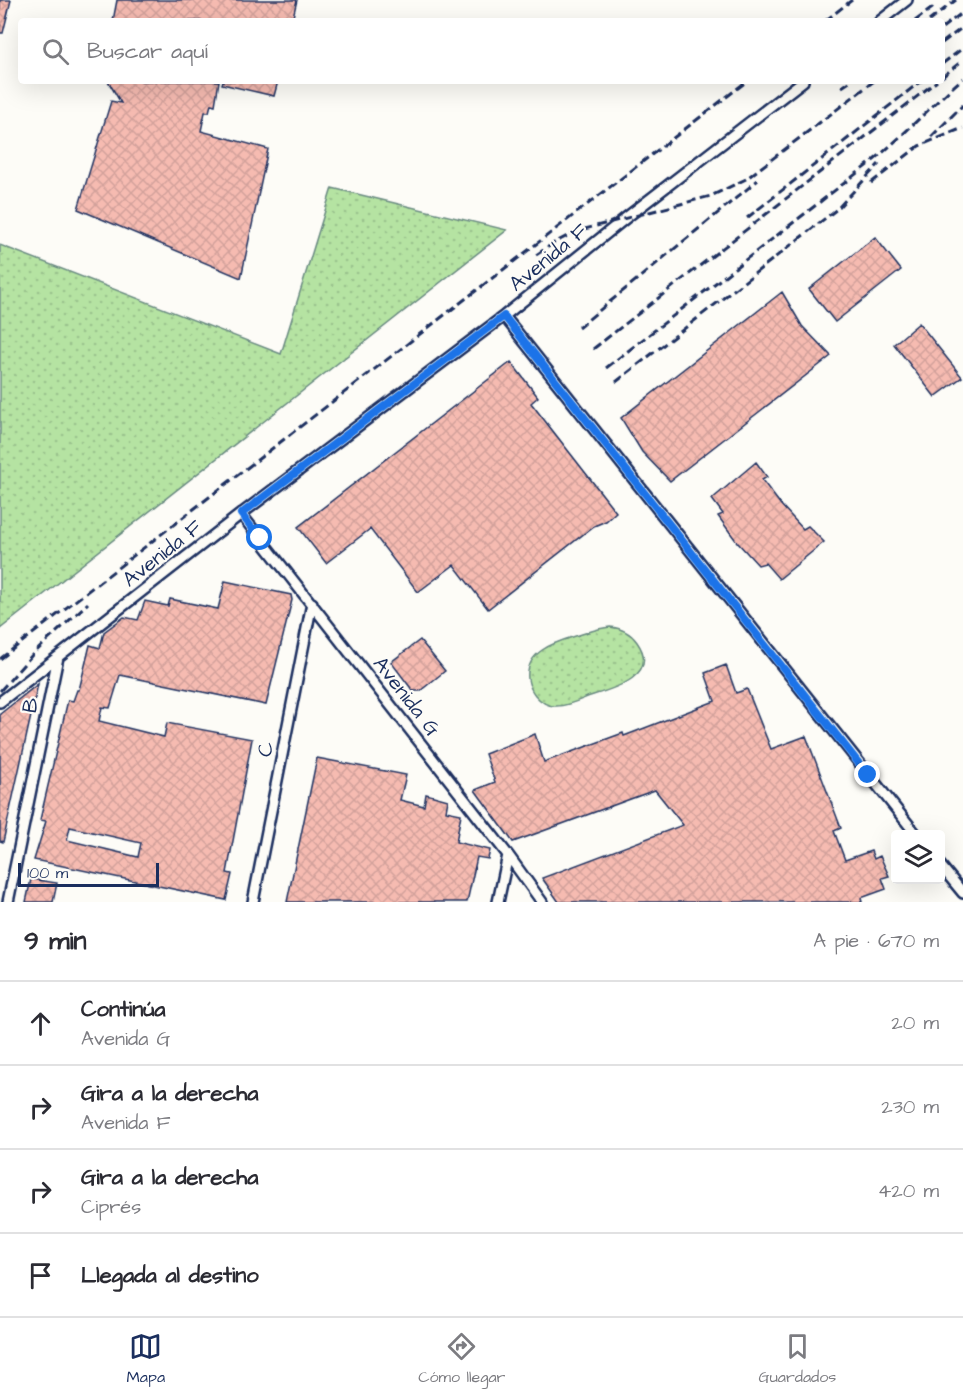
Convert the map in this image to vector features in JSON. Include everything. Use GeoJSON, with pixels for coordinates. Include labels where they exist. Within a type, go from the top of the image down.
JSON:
{"type":"FeatureCollection","features":[{"type":"Feature","properties":{"kind":"street"},"geometry":{"type":"LineString","coordinates":[[884,18],[907,0]]}},
{"type":"Feature","properties":{"kind":"street","name":"Avenida F"},"geometry":{"type":"LineString","coordinates":[[0,702],[241,514],[504,316],[799,84]]}},
{"type":"Feature","properties":{"kind":"street"},"geometry":{"type":"LineString","coordinates":[[504,316],[913,830]]}},
{"type":"Feature","properties":{"kind":"street","name":"Avenida G"},"geometry":{"type":"LineString","coordinates":[[241,514],[508,855],[542,902]]}},
{"type":"Feature","properties":{"kind":"street","name":"C"},"geometry":{"type":"LineString","coordinates":[[253,902],[312,603]]}},
{"type":"Feature","properties":{"kind":"street","name":"B"},"geometry":{"type":"LineString","coordinates":[[8,902],[58,657]]}},
{"type":"Feature","properties":{"kind":"street"},"geometry":{"type":"LineString","coordinates":[[498,902],[508,855]]}},
{"type":"Feature","properties":{"kind":"street"},"geometry":{"type":"LineString","coordinates":[[945,872],[963,893]]}},
{"type":"Feature","properties":{"kind":"green space"},"geometry":{"type":"Polygon","coordinates":[[[332,188],[507,230],[0,629],[0,245],[281,354],[332,188]]]}},
{"type":"Feature","properties":{"kind":"green space"},"geometry":{"type":"Polygon","coordinates":[[[610,627],[625,631],[637,642],[643,654],[643,664],[639,672],[621,685],[568,704],[549,705],[537,697],[531,689],[528,669],[537,654],[552,644],[610,627]]]}},
{"type":"Feature","properties":{"kind":"building"},"geometry":{"type":"Polygon","coordinates":[[[0,0],[11,0],[3,33],[0,33],[0,0]]]}},
{"type":"Feature","properties":{"kind":"building"},"geometry":{"type":"Polygon","coordinates":[[[117,0],[297,0],[293,18],[114,18],[117,0]]]}},
{"type":"Feature","properties":{"kind":"building"},"geometry":{"type":"Polygon","coordinates":[[[110,84],[218,84],[215,105],[211,104],[209,112],[205,112],[201,131],[268,149],[241,278],[78,209],[111,101],[121,103],[110,84]]]}},
{"type":"Feature","properties":{"kind":"building"},"geometry":{"type":"Polygon","coordinates":[[[222,84],[277,84],[274,96],[222,84]]]}},
{"type":"Feature","properties":{"kind":"building"},"geometry":{"type":"Polygon","coordinates":[[[875,237],[901,270],[835,322],[809,289],[875,237]]]}},
{"type":"Feature","properties":{"kind":"building"},"geometry":{"type":"Polygon","coordinates":[[[782,292],[802,326],[831,356],[670,481],[642,452],[621,418],[782,292]]]}},
{"type":"Feature","properties":{"kind":"building"},"geometry":{"type":"Polygon","coordinates":[[[919,323],[962,377],[935,397],[894,344],[919,323]]]}},
{"type":"Feature","properties":{"kind":"building"},"geometry":{"type":"Polygon","coordinates":[[[511,362],[538,397],[531,403],[616,512],[606,521],[594,526],[488,609],[454,565],[418,592],[370,529],[326,563],[298,527],[511,362]]]}},
{"type":"Feature","properties":{"kind":"building"},"geometry":{"type":"Polygon","coordinates":[[[756,462],[767,477],[762,480],[781,505],[803,529],[808,526],[824,542],[779,579],[765,563],[758,565],[737,542],[718,516],[723,514],[712,499],[756,462]]]}},
{"type":"Feature","properties":{"kind":"building"},"geometry":{"type":"Polygon","coordinates":[[[225,581],[291,595],[292,600],[266,705],[120,675],[110,708],[102,707],[99,721],[164,737],[167,723],[252,739],[227,873],[232,874],[226,900],[34,860],[46,821],[40,820],[68,700],[73,701],[79,690],[90,645],[100,648],[104,632],[124,617],[138,620],[145,601],[168,606],[170,599],[218,609],[225,581]],[[70,827],[67,840],[138,857],[141,843],[70,827]]]}},
{"type":"Feature","properties":{"kind":"building"},"geometry":{"type":"Polygon","coordinates":[[[420,640],[445,671],[420,691],[413,691],[391,662],[420,640]]]}},
{"type":"Feature","properties":{"kind":"building"},"geometry":{"type":"Polygon","coordinates":[[[726,665],[736,693],[747,689],[771,749],[806,736],[841,828],[834,831],[845,860],[871,851],[874,859],[880,856],[889,876],[882,878],[886,889],[861,898],[862,902],[559,902],[542,878],[683,825],[655,790],[513,842],[475,790],[495,782],[485,754],[535,734],[544,762],[623,733],[624,736],[715,701],[705,673],[726,665]]]}},
{"type":"Feature","properties":{"kind":"building"},"geometry":{"type":"Polygon","coordinates":[[[38,684],[3,842],[0,841],[0,714],[38,684]]]}},
{"type":"Feature","properties":{"kind":"building"},"geometry":{"type":"Polygon","coordinates":[[[317,758],[406,775],[400,800],[424,806],[426,794],[448,800],[446,811],[461,814],[456,842],[490,850],[488,859],[477,857],[467,902],[287,902],[317,758]]]}},
{"type":"Feature","properties":{"kind":"building"},"geometry":{"type":"Polygon","coordinates":[[[31,879],[57,883],[53,902],[26,902],[31,879]]]}},
{"type":"Feature","properties":{"kind":"railway"},"geometry":{"type":"LineString","coordinates":[[829,18],[852,0]]}},
{"type":"Feature","properties":{"kind":"railway"},"geometry":{"type":"LineString","coordinates":[[933,18],[956,0]]}},
{"type":"Feature","properties":{"kind":"railway"},"geometry":{"type":"LineString","coordinates":[[919,18],[935,6]]}},
{"type":"Feature","properties":{"kind":"railway"},"geometry":{"type":"LineString","coordinates":[[945,26],[963,12]]}},
{"type":"Feature","properties":{"kind":"railway"},"geometry":{"type":"LineString","coordinates":[[945,41],[963,27]]}},
{"type":"Feature","properties":{"kind":"railway"},"geometry":{"type":"LineString","coordinates":[[945,62],[963,48]]}},
{"type":"Feature","properties":{"kind":"railway"},"geometry":{"type":"LineString","coordinates":[[945,75],[963,60]]}},
{"type":"Feature","properties":{"kind":"railway"},"geometry":{"type":"LineString","coordinates":[[606,368],[874,160],[963,78]]}},
{"type":"Feature","properties":{"kind":"railway"},"geometry":{"type":"LineString","coordinates":[[0,659],[743,84]]}},
{"type":"Feature","properties":{"kind":"railway"},"geometry":{"type":"LineString","coordinates":[[842,87],[846,84]]}},
{"type":"Feature","properties":{"kind":"railway"},"geometry":{"type":"LineString","coordinates":[[536,255],[577,231],[711,196],[746,179],[870,84]]}},
{"type":"Feature","properties":{"kind":"railway"},"geometry":{"type":"LineString","coordinates":[[747,218],[917,84]]}},
{"type":"Feature","properties":{"kind":"railway"},"geometry":{"type":"LineString","coordinates":[[593,349],[933,84]]}},
{"type":"Feature","properties":{"kind":"railway"},"geometry":{"type":"LineString","coordinates":[[931,137],[963,105]]}},
{"type":"Feature","properties":{"kind":"railway"},"geometry":{"type":"LineString","coordinates":[[871,183],[919,146],[963,128]]}},
{"type":"Feature","properties":{"kind":"railway"},"geometry":{"type":"LineString","coordinates":[[616,382],[837,209],[879,164]]}},
{"type":"Feature","properties":{"kind":"railway"},"geometry":{"type":"LineString","coordinates":[[578,328],[758,180]]}},
{"type":"Feature","properties":{"kind":"railway"},"geometry":{"type":"LineString","coordinates":[[0,691],[32,655],[88,603]]}},
{"type":"Feature","properties":{"kind":"route"},"geometry":{"type":"LineString","coordinates":[[260,538],[241,514],[504,316],[868,775]]}}]}
